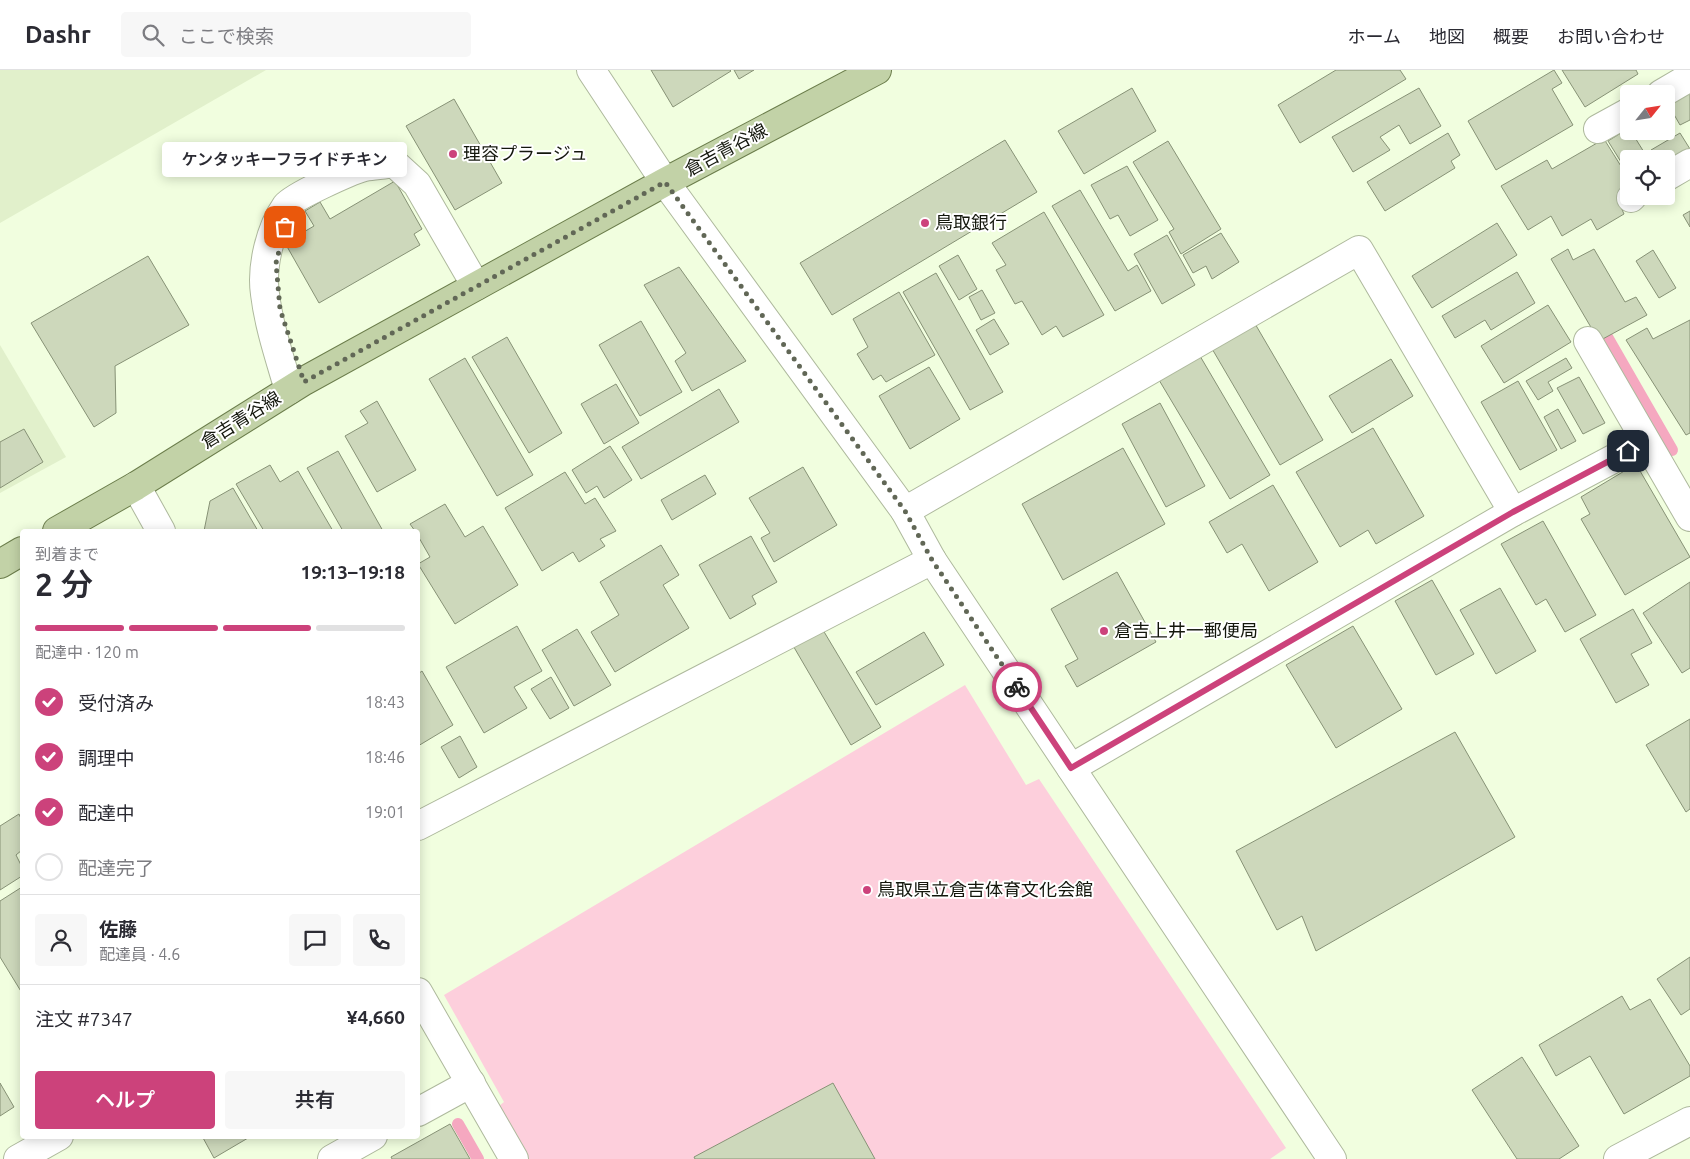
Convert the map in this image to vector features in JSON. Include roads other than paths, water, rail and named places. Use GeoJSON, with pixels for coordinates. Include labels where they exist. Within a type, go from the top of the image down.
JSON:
{"type":"FeatureCollection","features":[{"type":"Feature","properties":{"kind":"main road","name":"倉吉青谷線"},"geometry":{"type":"LineString","coordinates":[[61,529],[136,486],[296,386],[665,182],[877,70]]}},
{"type":"Feature","properties":{"kind":"main road"},"geometry":{"type":"LineString","coordinates":[[0,564],[20,552]]}},
{"type":"Feature","properties":{"kind":"street"},"geometry":{"type":"LineString","coordinates":[[591,70],[665,182],[905,511],[932,560],[1332,1159]]}},
{"type":"Feature","properties":{"kind":"street"},"geometry":{"type":"LineString","coordinates":[[1675,86],[1690,77]]}},
{"type":"Feature","properties":{"kind":"street"},"geometry":{"type":"LineString","coordinates":[[1598,129],[1620,117]]}},
{"type":"Feature","properties":{"kind":"street"},"geometry":{"type":"LineString","coordinates":[[296,386],[269,320],[264,292],[266,261],[274,230],[287,205],[318,187],[364,167],[394,163],[417,184],[470,290]]}},
{"type":"Feature","properties":{"kind":"street"},"geometry":{"type":"LineString","coordinates":[[1675,172],[1690,163]]}},
{"type":"Feature","properties":{"kind":"street"},"geometry":{"type":"LineString","coordinates":[[905,511],[1359,250],[1513,512]]}},
{"type":"Feature","properties":{"kind":"street"},"geometry":{"type":"LineString","coordinates":[[1588,341],[1644,442],[1688,510]]}},
{"type":"Feature","properties":{"kind":"street"},"geometry":{"type":"LineString","coordinates":[[1071,768],[1513,512],[1644,442]]}},
{"type":"Feature","properties":{"kind":"street"},"geometry":{"type":"LineString","coordinates":[[136,486],[160,529]]}},
{"type":"Feature","properties":{"kind":"street"},"geometry":{"type":"LineString","coordinates":[[420,825],[932,560]]}},
{"type":"Feature","properties":{"kind":"street"},"geometry":{"type":"LineString","coordinates":[[420,995],[514,1159]]}},
{"type":"Feature","properties":{"kind":"street"},"geometry":{"type":"LineString","coordinates":[[420,1111],[471,1083]]}},
{"type":"Feature","properties":{"kind":"street"},"geometry":{"type":"LineString","coordinates":[[1618,1159],[1690,1121]]}},
{"type":"Feature","properties":{"kind":"street"},"geometry":{"type":"LineString","coordinates":[[18,1159],[53,1139]]}},
{"type":"Feature","properties":{"kind":"street"},"geometry":{"type":"LineString","coordinates":[[332,1159],[368,1139]]}},
{"type":"Feature","properties":{"kind":"waterway"},"geometry":{"type":"LineString","coordinates":[[1599,323],[1672,450]]}},
{"type":"Feature","properties":{"kind":"waterway"},"geometry":{"type":"LineString","coordinates":[[458,1124],[478,1159]]}},
{"type":"Feature","properties":{"kind":"place","name":"理容プラージュ"},"geometry":{"type":"Point","coordinates":[453,154]}},
{"type":"Feature","properties":{"kind":"place","name":"鳥取銀行"},"geometry":{"type":"Point","coordinates":[925,223]}},
{"type":"Feature","properties":{"kind":"place","name":"ケンタッキーフライドチキン"},"geometry":{"type":"Point","coordinates":[285,227]}},
{"type":"Feature","properties":{"kind":"place","name":"倉吉上井一郵便局"},"geometry":{"type":"Point","coordinates":[1104,631]}},
{"type":"Feature","properties":{"kind":"place","name":"鳥取県立倉吉体育文化会館"},"geometry":{"type":"Point","coordinates":[867,890]}}]}
